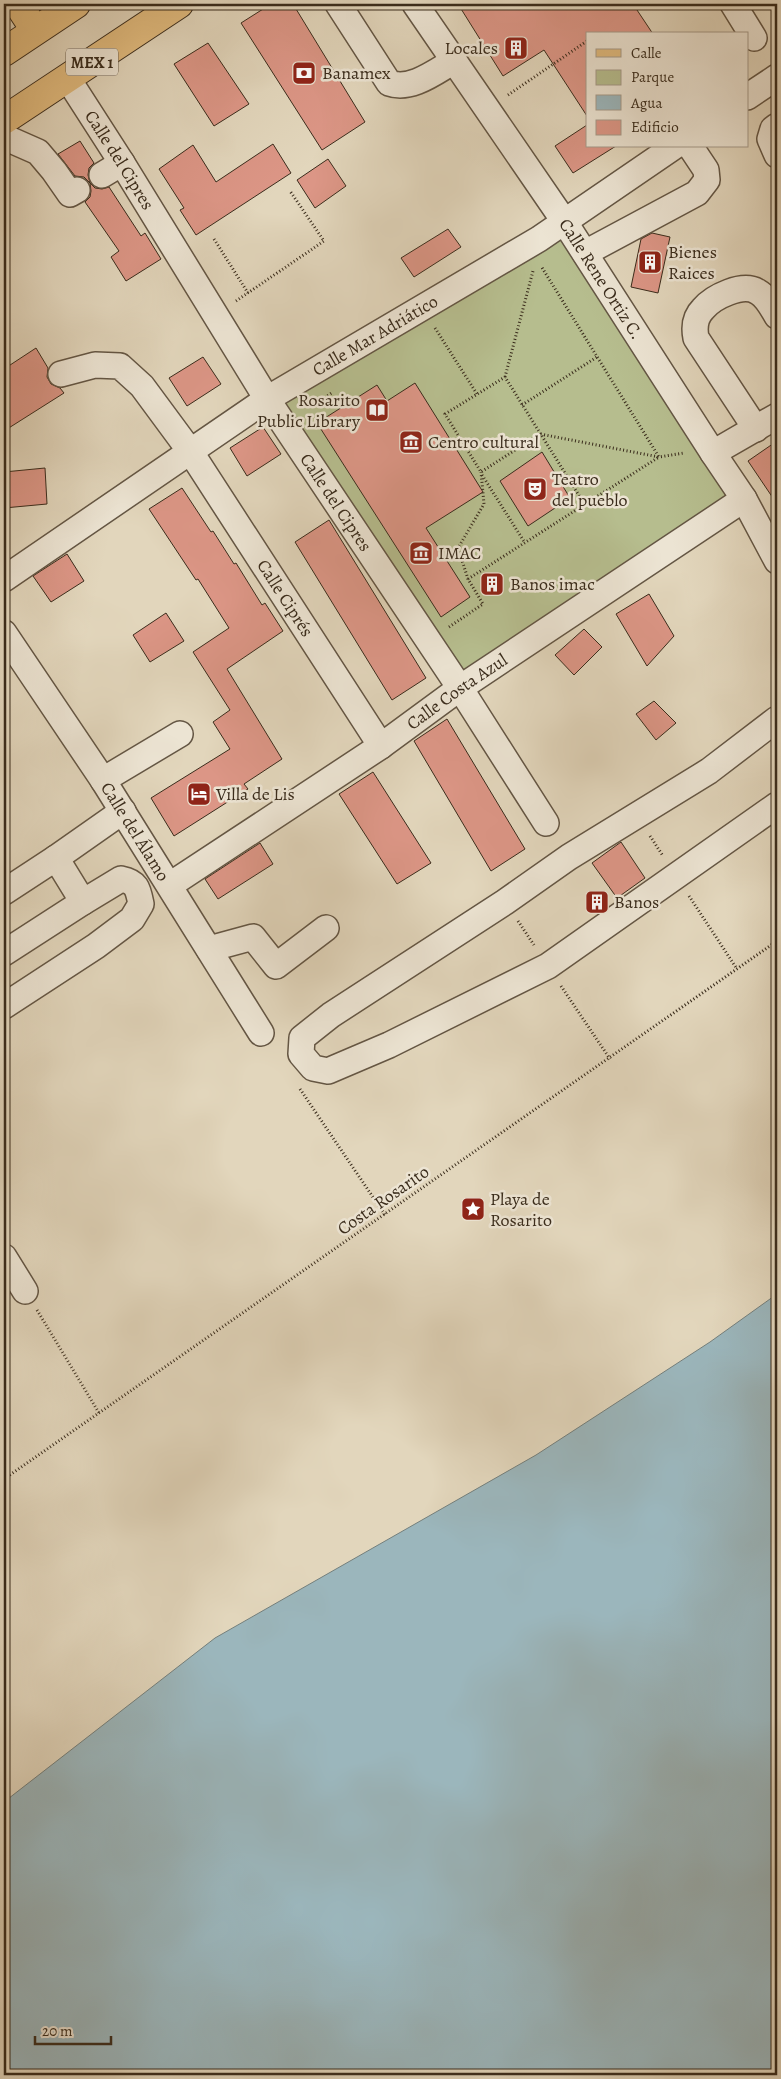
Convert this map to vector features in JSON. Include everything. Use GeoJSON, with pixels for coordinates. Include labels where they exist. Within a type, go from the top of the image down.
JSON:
{"type":"FeatureCollection","features":[{"type":"Feature","properties":{"kind":"main road"},"geometry":{"type":"LineString","coordinates":[[18,4],[35,30]]}},
{"type":"Feature","properties":{"kind":"main road"},"geometry":{"type":"LineString","coordinates":[[4,52],[76,4]]}},
{"type":"Feature","properties":{"kind":"main road","name":"MEX 1"},"geometry":{"type":"LineString","coordinates":[[4,120],[179,4]]}},
{"type":"Feature","properties":{"kind":"street"},"geometry":{"type":"LineString","coordinates":[[338,4],[389,83],[397,86],[408,85],[454,61]]}},
{"type":"Feature","properties":{"kind":"street","name":"Calle Rene Ortiz C."},"geometry":{"type":"LineString","coordinates":[[415,4],[585,253],[744,499],[777,561]]}},
{"type":"Feature","properties":{"kind":"street"},"geometry":{"type":"LineString","coordinates":[[733,4],[754,38]]}},
{"type":"Feature","properties":{"kind":"street"},"geometry":{"type":"LineString","coordinates":[[748,96],[777,77]]}},
{"type":"Feature","properties":{"kind":"street","name":"Calle del Cipres"},"geometry":{"type":"LineString","coordinates":[[68,79],[112,169],[214,314],[267,399],[460,688],[546,823]]}},
{"type":"Feature","properties":{"kind":"street"},"geometry":{"type":"LineString","coordinates":[[777,126],[773,129],[770,139],[777,155]]}},
{"type":"Feature","properties":{"kind":"street"},"geometry":{"type":"LineString","coordinates":[[4,137],[38,152],[70,194],[77,190]]}},
{"type":"Feature","properties":{"kind":"street","name":"Calle Mar Adriático"},"geometry":{"type":"LineString","coordinates":[[4,579],[267,399],[538,249],[564,221],[672,148]]}},
{"type":"Feature","properties":{"kind":"street"},"geometry":{"type":"LineString","coordinates":[[585,253],[697,193],[707,180],[706,170],[691,148]]}},
{"type":"Feature","properties":{"kind":"street"},"geometry":{"type":"LineString","coordinates":[[756,429],[696,338],[694,328],[703,308],[734,289],[757,291],[767,300],[777,316]]}},
{"type":"Feature","properties":{"kind":"street","name":"Calle Ciprés"},"geometry":{"type":"LineString","coordinates":[[61,374],[95,365],[120,366],[142,386],[190,451],[381,746]]}},
{"type":"Feature","properties":{"kind":"street"},"geometry":{"type":"LineString","coordinates":[[713,453],[777,416]]}},
{"type":"Feature","properties":{"kind":"street","name":"Calle Costa Azul"},"geometry":{"type":"LineString","coordinates":[[170,885],[381,746],[460,688],[744,499]]}},
{"type":"Feature","properties":{"kind":"street","name":"Calle del Álamo"},"geometry":{"type":"LineString","coordinates":[[4,633],[103,780],[261,1033]]}},
{"type":"Feature","properties":{"kind":"street"},"geometry":{"type":"LineString","coordinates":[[777,719],[709,771],[636,814],[569,857],[505,902],[332,1014],[302,1038],[301,1054],[313,1068],[328,1071],[389,1045],[548,966],[777,805]]}},
{"type":"Feature","properties":{"kind":"street"},"geometry":{"type":"LineString","coordinates":[[103,780],[180,734]]}},
{"type":"Feature","properties":{"kind":"street"},"geometry":{"type":"LineString","coordinates":[[4,892],[122,811]]}},
{"type":"Feature","properties":{"kind":"street"},"geometry":{"type":"LineString","coordinates":[[56,858],[83,902]]}},
{"type":"Feature","properties":{"kind":"street"},"geometry":{"type":"LineString","coordinates":[[4,953],[121,879],[132,881],[138,887],[141,904],[132,918],[96,946],[4,1006]]}},
{"type":"Feature","properties":{"kind":"street"},"geometry":{"type":"LineString","coordinates":[[209,949],[253,938],[276,966],[326,928]]}},
{"type":"Feature","properties":{"kind":"street"},"geometry":{"type":"LineString","coordinates":[[4,1257],[26,1291]]}},
{"type":"Feature","properties":{"kind":"path"},"geometry":{"type":"LineString","coordinates":[[486,109],[586,42]]}},
{"type":"Feature","properties":{"kind":"path"},"geometry":{"type":"LineString","coordinates":[[214,314],[324,241],[290,191]]}},
{"type":"Feature","properties":{"kind":"path"},"geometry":{"type":"LineString","coordinates":[[214,239],[248,293]]}},
{"type":"Feature","properties":{"kind":"path"},"geometry":{"type":"LineString","coordinates":[[538,249],[598,357],[660,457]]}},
{"type":"Feature","properties":{"kind":"path"},"geometry":{"type":"LineString","coordinates":[[525,543],[445,414],[505,377],[538,249]]}},
{"type":"Feature","properties":{"kind":"path"},"geometry":{"type":"LineString","coordinates":[[442,322],[434,327],[477,394]]}},
{"type":"Feature","properties":{"kind":"path"},"geometry":{"type":"LineString","coordinates":[[522,406],[598,357]]}},
{"type":"Feature","properties":{"kind":"path"},"geometry":{"type":"LineString","coordinates":[[505,377],[585,505]]}},
{"type":"Feature","properties":{"kind":"path"},"geometry":{"type":"LineString","coordinates":[[481,472],[540,434],[660,457]]}},
{"type":"Feature","properties":{"kind":"path"},"geometry":{"type":"LineString","coordinates":[[468,579],[660,457]]}},
{"type":"Feature","properties":{"kind":"path"},"geometry":{"type":"LineString","coordinates":[[445,629],[483,604],[468,579],[458,548],[484,504],[481,472]]}},
{"type":"Feature","properties":{"kind":"path","name":"Costa Rosarito"},"geometry":{"type":"LineString","coordinates":[[4,1479],[777,941]]}},
{"type":"Feature","properties":{"kind":"path"},"geometry":{"type":"LineString","coordinates":[[299,1088],[385,1215]]}},
{"type":"Feature","properties":{"kind":"path"},"geometry":{"type":"LineString","coordinates":[[26,1291],[99,1413]]}},
{"type":"Feature","properties":{"kind":"green space"},"geometry":{"type":"Polygon","coordinates":[[[564,221],[744,499],[460,688],[267,399],[564,221]]]}},
{"type":"Feature","properties":{"kind":"water"},"geometry":{"type":"Polygon","coordinates":[[[777,1294],[777,2075],[4,2075],[4,1802],[215,1638],[536,1455],[710,1342],[777,1294]]]}},
{"type":"Feature","properties":{"kind":"building","name":"Banamex"},"geometry":{"type":"Polygon","coordinates":[[[271,4],[293,4],[365,122],[322,150],[241,23],[271,4]]]}},
{"type":"Feature","properties":{"kind":"building"},"geometry":{"type":"Polygon","coordinates":[[[458,4],[633,4],[652,32],[586,32],[586,114],[544,50],[503,76],[458,4]]]}},
{"type":"Feature","properties":{"kind":"building"},"geometry":{"type":"Polygon","coordinates":[[[208,43],[249,104],[214,126],[174,64],[208,43]]]}},
{"type":"Feature","properties":{"kind":"building"},"geometry":{"type":"Polygon","coordinates":[[[586,126],[586,148],[613,148],[573,173],[555,146],[586,126]]]}},
{"type":"Feature","properties":{"kind":"building"},"geometry":{"type":"Polygon","coordinates":[[[80,141],[94,163],[89,168],[90,183],[84,177],[75,176],[58,154],[80,141]]]}},
{"type":"Feature","properties":{"kind":"building"},"geometry":{"type":"Polygon","coordinates":[[[273,144],[291,173],[196,235],[180,210],[184,208],[159,169],[193,145],[216,182],[273,144]]]}},
{"type":"Feature","properties":{"kind":"building"},"geometry":{"type":"Polygon","coordinates":[[[328,159],[346,186],[315,208],[297,180],[328,159]]]}},
{"type":"Feature","properties":{"kind":"building"},"geometry":{"type":"Polygon","coordinates":[[[90,183],[95,188],[109,187],[141,236],[145,233],[161,259],[126,281],[111,257],[119,251],[85,202],[90,197],[90,183]]]}},
{"type":"Feature","properties":{"kind":"building"},"geometry":{"type":"Polygon","coordinates":[[[448,229],[461,247],[414,277],[401,258],[448,229]]]}},
{"type":"Feature","properties":{"kind":"building","name":"Bienes Raices"},"geometry":{"type":"Polygon","coordinates":[[[652,233],[670,237],[658,293],[631,287],[641,239],[652,233]]]}},
{"type":"Feature","properties":{"kind":"building"},"geometry":{"type":"Polygon","coordinates":[[[36,348],[48,368],[47,377],[51,384],[60,388],[64,393],[4,431],[4,369],[36,348]]]}},
{"type":"Feature","properties":{"kind":"building"},"geometry":{"type":"Polygon","coordinates":[[[203,357],[221,384],[187,406],[169,378],[203,357]]]}},
{"type":"Feature","properties":{"kind":"building"},"geometry":{"type":"Polygon","coordinates":[[[415,383],[483,492],[426,528],[470,597],[441,617],[317,423],[377,385],[387,401],[415,383]]]}},
{"type":"Feature","properties":{"kind":"building"},"geometry":{"type":"Polygon","coordinates":[[[263,427],[281,454],[247,476],[230,448],[263,427]]]}},
{"type":"Feature","properties":{"kind":"building"},"geometry":{"type":"Polygon","coordinates":[[[777,441],[777,504],[748,461],[777,441]]]}},
{"type":"Feature","properties":{"kind":"building","name":"Teatro del pueblo"},"geometry":{"type":"Polygon","coordinates":[[[542,452],[570,498],[528,526],[500,481],[542,452]]]}},
{"type":"Feature","properties":{"kind":"building"},"geometry":{"type":"Polygon","coordinates":[[[45,468],[47,504],[4,508],[4,472],[45,468]]]}},
{"type":"Feature","properties":{"kind":"building"},"geometry":{"type":"Polygon","coordinates":[[[182,488],[234,564],[236,563],[262,605],[265,603],[283,631],[227,669],[282,759],[244,784],[248,789],[174,836],[151,798],[230,749],[213,722],[230,710],[193,652],[229,628],[198,579],[196,580],[149,509],[182,488]]]}},
{"type":"Feature","properties":{"kind":"building"},"geometry":{"type":"Polygon","coordinates":[[[329,520],[426,678],[392,700],[295,542],[329,520]]]}},
{"type":"Feature","properties":{"kind":"building"},"geometry":{"type":"Polygon","coordinates":[[[67,554],[84,581],[51,602],[33,576],[67,554]]]}},
{"type":"Feature","properties":{"kind":"building"},"geometry":{"type":"Polygon","coordinates":[[[649,594],[674,636],[647,666],[616,614],[649,594]]]}},
{"type":"Feature","properties":{"kind":"building"},"geometry":{"type":"Polygon","coordinates":[[[166,613],[184,641],[150,662],[133,635],[166,613]]]}},
{"type":"Feature","properties":{"kind":"building"},"geometry":{"type":"Polygon","coordinates":[[[584,629],[602,647],[574,675],[555,655],[584,629]]]}},
{"type":"Feature","properties":{"kind":"building"},"geometry":{"type":"Polygon","coordinates":[[[654,701],[676,723],[656,740],[636,714],[654,701]]]}},
{"type":"Feature","properties":{"kind":"building"},"geometry":{"type":"Polygon","coordinates":[[[447,719],[525,849],[491,871],[414,741],[447,719]]]}},
{"type":"Feature","properties":{"kind":"building"},"geometry":{"type":"Polygon","coordinates":[[[373,772],[431,863],[397,884],[339,794],[373,772]]]}},
{"type":"Feature","properties":{"kind":"building","name":"Banos"},"geometry":{"type":"Polygon","coordinates":[[[621,842],[645,878],[617,898],[592,863],[621,842]]]}},
{"type":"Feature","properties":{"kind":"building"},"geometry":{"type":"Polygon","coordinates":[[[260,843],[273,864],[218,899],[205,879],[260,843]]]}},
{"type":"Feature","properties":{"kind":"place","name":"Locales"},"geometry":{"type":"Point","coordinates":[516,48]}},
{"type":"Feature","properties":{"kind":"place","name":"Banamex"},"geometry":{"type":"Point","coordinates":[304,73]}},
{"type":"Feature","properties":{"kind":"place","name":"Bienes Raices"},"geometry":{"type":"Point","coordinates":[650,262]}},
{"type":"Feature","properties":{"kind":"place","name":"Rosarito Public Library"},"geometry":{"type":"Point","coordinates":[377,410]}},
{"type":"Feature","properties":{"kind":"place","name":"Centro cultural"},"geometry":{"type":"Point","coordinates":[411,442]}},
{"type":"Feature","properties":{"kind":"place","name":"Teatro del pueblo"},"geometry":{"type":"Point","coordinates":[535,489]}},
{"type":"Feature","properties":{"kind":"place","name":"IMAC"},"geometry":{"type":"Point","coordinates":[421,553]}},
{"type":"Feature","properties":{"kind":"place","name":"Banos imac"},"geometry":{"type":"Point","coordinates":[492,584]}},
{"type":"Feature","properties":{"kind":"place","name":"Villa de Lis"},"geometry":{"type":"Point","coordinates":[199,794]}},
{"type":"Feature","properties":{"kind":"place","name":"Banos"},"geometry":{"type":"Point","coordinates":[597,902]}},
{"type":"Feature","properties":{"kind":"place","name":"Playa de Rosarito"},"geometry":{"type":"Point","coordinates":[473,1209]}}]}
